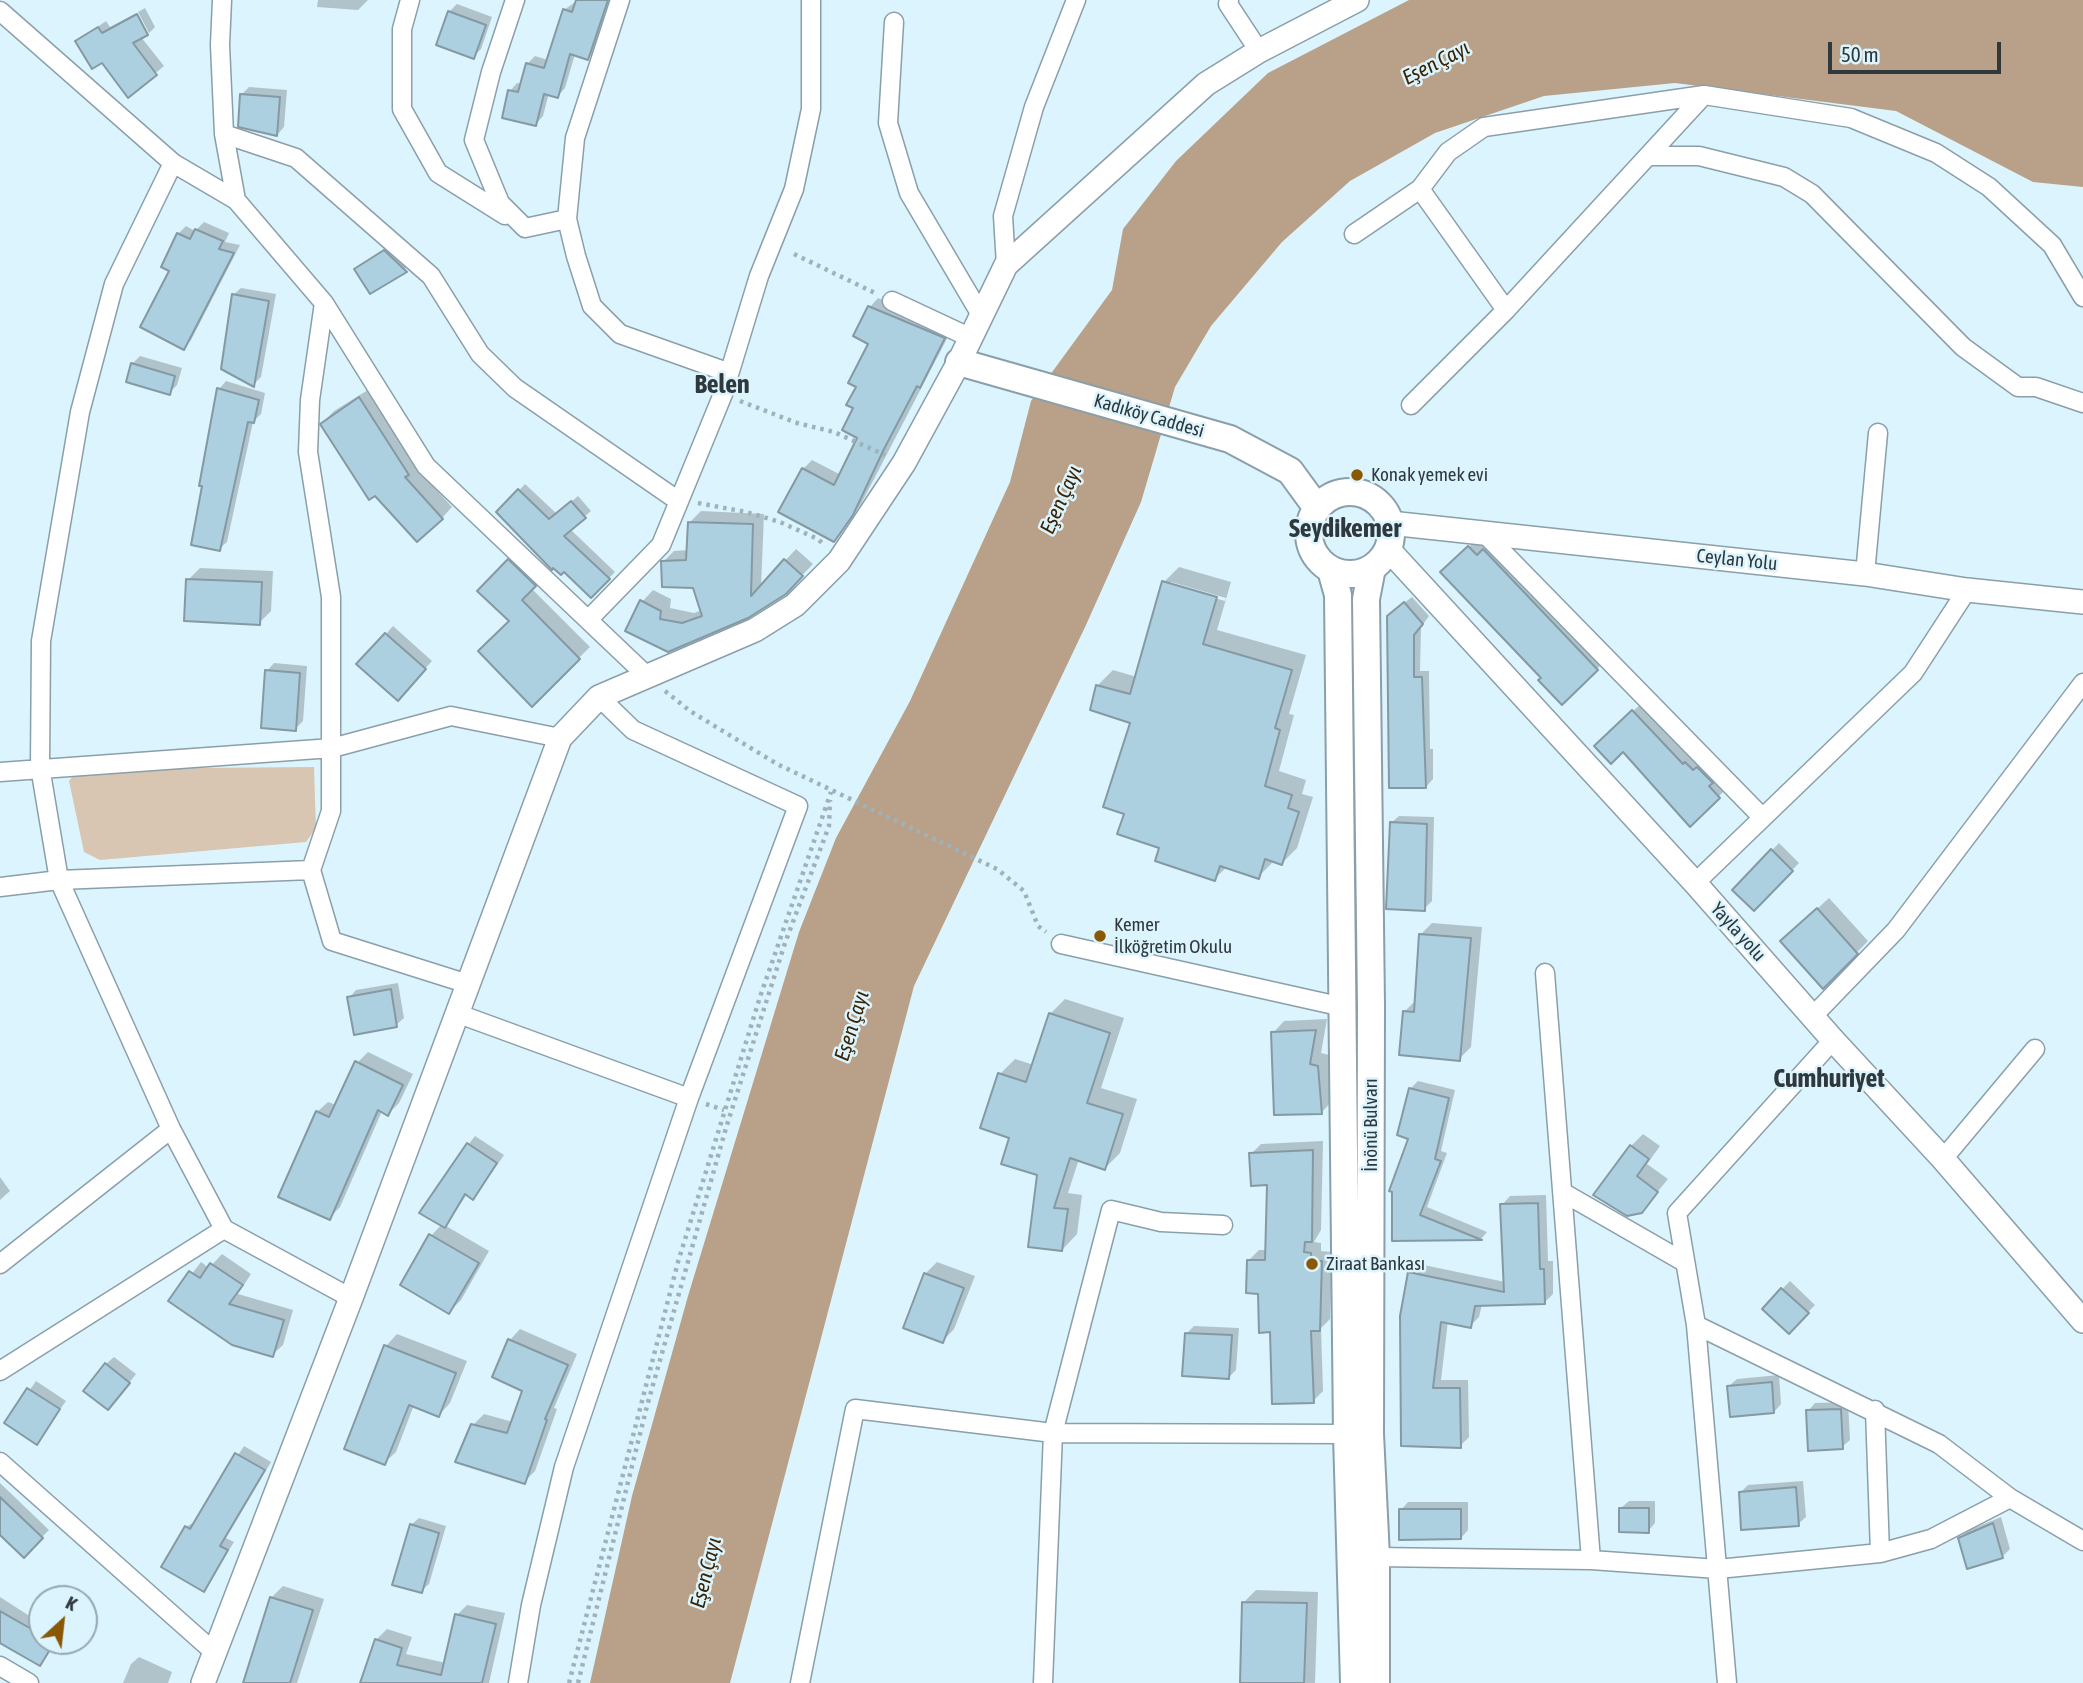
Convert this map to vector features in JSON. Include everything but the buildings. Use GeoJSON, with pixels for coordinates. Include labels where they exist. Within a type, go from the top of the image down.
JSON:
{"type":"FeatureCollection","features":[{"type":"Feature","properties":{"kind":"main road","name":"Kadıköy Caddesi"},"geometry":{"type":"LineString","coordinates":[[959,362],[1230,439],[1290,471],[1317,508]]}},
{"type":"Feature","properties":{"kind":"main road"},"geometry":{"type":"LineString","coordinates":[[1354,492],[1377,502],[1383,547],[1359,573],[1345,574],[1331,569],[1320,561],[1312,549],[1308,535],[1317,508],[1327,499],[1354,492]]}},
{"type":"Feature","properties":{"kind":"main road","name":"İnönü Bulvarı"},"geometry":{"type":"LineString","coordinates":[[1354,1683],[1358,1434],[1371,1006],[1366,599],[1383,547]]}},
{"type":"Feature","properties":{"kind":"main road","name":"İnönü Bulvarı"},"geometry":{"type":"LineString","coordinates":[[1331,569],[1338,595],[1343,1007],[1358,1434],[1376,1557],[1376,1683]]}},
{"type":"Feature","properties":{"kind":"main road"},"geometry":{"type":"LineString","coordinates":[[1343,1007],[1371,1006]]}},
{"type":"Feature","properties":{"kind":"street"},"geometry":{"type":"LineString","coordinates":[[222,0],[219,45],[224,134],[236,200]]}},
{"type":"Feature","properties":{"kind":"street"},"geometry":{"type":"LineString","coordinates":[[410,0],[402,29],[402,109],[438,173],[525,228],[567,219]]}},
{"type":"Feature","properties":{"kind":"street"},"geometry":{"type":"LineString","coordinates":[[515,0],[491,72],[474,139],[500,203],[525,228]]}},
{"type":"Feature","properties":{"kind":"street"},"geometry":{"type":"LineString","coordinates":[[620,0],[575,138],[567,219],[592,306],[620,334],[727,372]]}},
{"type":"Feature","properties":{"kind":"street"},"geometry":{"type":"LineString","coordinates":[[588,620],[660,545],[723,394],[727,372],[759,276],[794,189],[811,109],[811,0]]}},
{"type":"Feature","properties":{"kind":"street"},"geometry":{"type":"LineString","coordinates":[[1006,265],[1003,216],[1034,107],[1076,0]]}},
{"type":"Feature","properties":{"kind":"street"},"geometry":{"type":"LineString","coordinates":[[1229,0],[1259,51]]}},
{"type":"Feature","properties":{"kind":"street"},"geometry":{"type":"LineString","coordinates":[[203,1683],[351,1298],[560,738],[599,696],[755,630],[795,605],[839,561],[904,463],[959,362],[1006,265],[1206,84],[1259,51],[1357,0]]}},
{"type":"Feature","properties":{"kind":"street"},"geometry":{"type":"LineString","coordinates":[[0,10],[173,163],[236,200],[324,303],[426,466],[648,677]]}},
{"type":"Feature","properties":{"kind":"street"},"geometry":{"type":"LineString","coordinates":[[894,22],[888,123],[909,193],[981,315]]}},
{"type":"Feature","properties":{"kind":"street"},"geometry":{"type":"LineString","coordinates":[[1410,405],[1506,310],[1704,95]]}},
{"type":"Feature","properties":{"kind":"street"},"geometry":{"type":"LineString","coordinates":[[1354,234],[1420,189],[1448,152],[1484,127],[1704,95],[1851,118],[1936,153],[1989,187],[2052,245],[2083,297]]}},
{"type":"Feature","properties":{"kind":"street"},"geometry":{"type":"LineString","coordinates":[[224,134],[296,158],[431,276],[480,354],[515,387],[677,500]]}},
{"type":"Feature","properties":{"kind":"street"},"geometry":{"type":"LineString","coordinates":[[1648,156],[1699,156],[1784,177],[1812,194],[1963,347],[2018,387],[2036,387],[2083,403]]}},
{"type":"Feature","properties":{"kind":"street"},"geometry":{"type":"LineString","coordinates":[[173,163],[114,284],[80,412],[41,641],[40,767],[59,880],[171,1129],[224,1229],[351,1298]]}},
{"type":"Feature","properties":{"kind":"street"},"geometry":{"type":"LineString","coordinates":[[1420,189],[1506,310]]}},
{"type":"Feature","properties":{"kind":"street"},"geometry":{"type":"LineString","coordinates":[[892,302],[971,338]]}},
{"type":"Feature","properties":{"kind":"street"},"geometry":{"type":"LineString","coordinates":[[324,303],[310,400],[308,452],[331,597],[331,811],[311,870],[332,941],[468,984]]}},
{"type":"Feature","properties":{"kind":"street"},"geometry":{"type":"LineString","coordinates":[[1865,574],[1878,433]]}},
{"type":"Feature","properties":{"kind":"street"},"geometry":{"type":"LineString","coordinates":[[1484,533],[1762,817]]}},
{"type":"Feature","properties":{"kind":"street","name":"Ceylan Yolu"},"geometry":{"type":"LineString","coordinates":[[1383,547],[1484,533],[1865,574],[1967,590],[2083,602]]}},
{"type":"Feature","properties":{"kind":"street","name":"Yayla yolu"},"geometry":{"type":"LineString","coordinates":[[1383,547],[1695,883],[1833,1041],[2079,1308]]}},
{"type":"Feature","properties":{"kind":"street"},"geometry":{"type":"LineString","coordinates":[[1695,883],[1913,673],[1967,590]]}},
{"type":"Feature","properties":{"kind":"street"},"geometry":{"type":"LineString","coordinates":[[1813,1016],[1896,930],[2083,683]]}},
{"type":"Feature","properties":{"kind":"street"},"geometry":{"type":"LineString","coordinates":[[517,1683],[531,1605],[564,1467],[689,1098],[798,806],[633,730],[599,696]]}},
{"type":"Feature","properties":{"kind":"street"},"geometry":{"type":"LineString","coordinates":[[0,772],[40,767],[332,748],[451,716],[560,738]]}},
{"type":"Feature","properties":{"kind":"street"},"geometry":{"type":"LineString","coordinates":[[0,887],[59,880],[311,870]]}},
{"type":"Feature","properties":{"kind":"street"},"geometry":{"type":"LineString","coordinates":[[1061,944],[1343,1007]]}},
{"type":"Feature","properties":{"kind":"street"},"geometry":{"type":"LineString","coordinates":[[1545,974],[1591,1560]]}},
{"type":"Feature","properties":{"kind":"street"},"geometry":{"type":"LineString","coordinates":[[456,1013],[689,1098]]}},
{"type":"Feature","properties":{"kind":"street"},"geometry":{"type":"LineString","coordinates":[[1727,1683],[1696,1325],[1677,1213],[1833,1041]]}},
{"type":"Feature","properties":{"kind":"street"},"geometry":{"type":"LineString","coordinates":[[1943,1159],[2035,1049]]}},
{"type":"Feature","properties":{"kind":"street"},"geometry":{"type":"LineString","coordinates":[[0,1264],[171,1129]]}},
{"type":"Feature","properties":{"kind":"street"},"geometry":{"type":"LineString","coordinates":[[1564,1193],[1685,1262]]}},
{"type":"Feature","properties":{"kind":"street"},"geometry":{"type":"LineString","coordinates":[[1043,1683],[1053,1433],[1111,1210],[1161,1222],[1223,1225]]}},
{"type":"Feature","properties":{"kind":"street"},"geometry":{"type":"LineString","coordinates":[[0,1371],[224,1229]]}},
{"type":"Feature","properties":{"kind":"street"},"geometry":{"type":"LineString","coordinates":[[1696,1325],[1875,1410],[1939,1444],[2010,1498],[2083,1541]]}},
{"type":"Feature","properties":{"kind":"street"},"geometry":{"type":"LineString","coordinates":[[800,1683],[855,1409],[1053,1433],[1358,1434]]}},
{"type":"Feature","properties":{"kind":"street"},"geometry":{"type":"LineString","coordinates":[[1875,1410],[1880,1553]]}},
{"type":"Feature","properties":{"kind":"street"},"geometry":{"type":"LineString","coordinates":[[0,1462],[214,1652]]}},
{"type":"Feature","properties":{"kind":"street"},"geometry":{"type":"LineString","coordinates":[[1376,1557],[1591,1560],[1718,1569],[1880,1553],[1931,1539],[2010,1498]]}},
{"type":"Feature","properties":{"kind":"street"},"geometry":{"type":"LineString","coordinates":[[0,1666],[29,1683]]}},
{"type":"Feature","properties":{"kind":"path"},"geometry":{"type":"LineString","coordinates":[[794,254],[892,302]]}},
{"type":"Feature","properties":{"kind":"path"},"geometry":{"type":"LineString","coordinates":[[723,394],[797,423],[834,432],[904,463]]}},
{"type":"Feature","properties":{"kind":"path"},"geometry":{"type":"LineString","coordinates":[[677,500],[746,512],[780,522],[818,539],[839,561]]}},
{"type":"Feature","properties":{"kind":"path"},"geometry":{"type":"LineString","coordinates":[[648,677],[690,711],[777,764],[831,793],[997,869],[1024,891],[1038,926],[1061,944]]}},
{"type":"Feature","properties":{"kind":"path"},"geometry":{"type":"LineString","coordinates":[[569,1683],[678,1262],[760,997],[831,793]]}},
{"type":"Feature","properties":{"kind":"path"},"geometry":{"type":"LineString","coordinates":[[578,1683],[647,1406],[726,1128],[785,943],[829,826],[831,793]]}},
{"type":"Feature","properties":{"kind":"shaded area"},"geometry":{"type":"Polygon","coordinates":[[[314,767],[316,828],[306,842],[100,860],[84,852],[69,781],[78,769],[314,767]]]}},
{"type":"Feature","properties":{"kind":"water","name":"Eşen Çayı"},"geometry":{"type":"Polygon","coordinates":[[[1409,0],[2083,0],[2083,187],[2033,182],[1896,111],[1675,83],[1544,96],[1435,133],[1350,181],[1282,242],[1211,326],[1175,387],[1141,502],[1086,625],[914,986],[730,1683],[590,1683],[632,1496],[688,1296],[799,932],[836,838],[910,701],[1010,482],[1031,401],[1112,290],[1123,229],[1176,161],[1268,73],[1409,0]]]}},
{"type":"Feature","properties":{"kind":"place","name":"Konak yemek evi"},"geometry":{"type":"Point","coordinates":[1357,475]}},
{"type":"Feature","properties":{"kind":"place","name":"Kemer İlköğretim Okulu"},"geometry":{"type":"Point","coordinates":[1100,936]}},
{"type":"Feature","properties":{"kind":"place","name":"Ziraat Bankası"},"geometry":{"type":"Point","coordinates":[1312,1264]}},
{"type":"Feature","properties":{"kind":"district","name":"Belen"},"geometry":{"type":"Point","coordinates":[722,385]}},
{"type":"Feature","properties":{"kind":"district","name":"Seydikemer"},"geometry":{"type":"Point","coordinates":[1345,529]}},
{"type":"Feature","properties":{"kind":"district","name":"Cumhuriyet"},"geometry":{"type":"Point","coordinates":[1829,1079]}}]}
